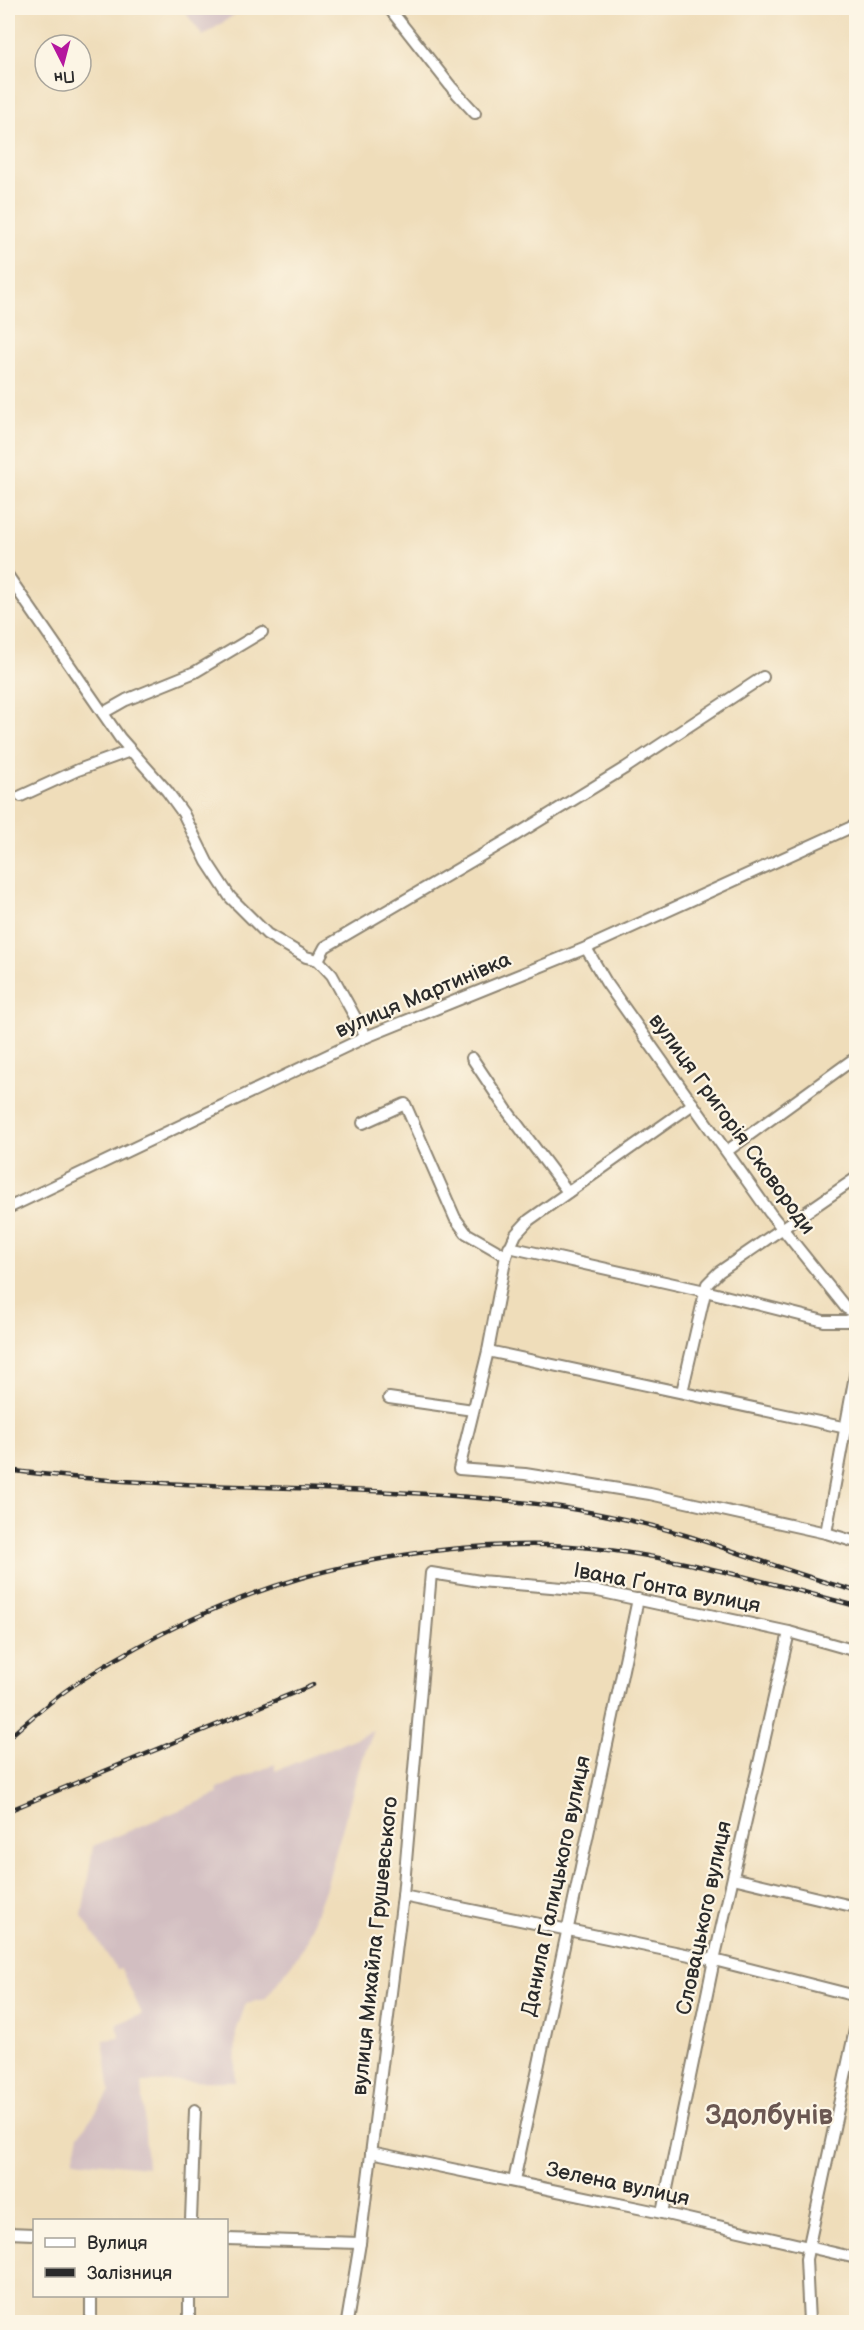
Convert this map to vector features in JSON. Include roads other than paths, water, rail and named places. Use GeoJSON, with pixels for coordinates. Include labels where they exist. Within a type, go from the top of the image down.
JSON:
{"type":"FeatureCollection","features":[{"type":"Feature","properties":{"kind":"street"},"geometry":{"type":"LineString","coordinates":[[389,8],[452,88],[475,113]]}},
{"type":"Feature","properties":{"kind":"street"},"geometry":{"type":"LineString","coordinates":[[8,576],[130,751],[167,791],[183,813],[207,862],[230,897],[267,934],[306,957],[318,960],[332,975],[366,1037]]}},
{"type":"Feature","properties":{"kind":"street"},"geometry":{"type":"LineString","coordinates":[[103,713],[126,700],[195,672],[262,632]]}},
{"type":"Feature","properties":{"kind":"street"},"geometry":{"type":"LineString","coordinates":[[318,960],[325,947],[605,780],[763,677]]}},
{"type":"Feature","properties":{"kind":"street"},"geometry":{"type":"LineString","coordinates":[[21,796],[78,770],[130,751]]}},
{"type":"Feature","properties":{"kind":"street","name":"вулиця Мартинівка"},"geometry":{"type":"LineString","coordinates":[[8,1208],[366,1037],[586,948],[856,825]]}},
{"type":"Feature","properties":{"kind":"street","name":"вулиця Григорія Сковороди"},"geometry":{"type":"LineString","coordinates":[[586,948],[606,982],[783,1229],[846,1308],[856,1314]]}},
{"type":"Feature","properties":{"kind":"street"},"geometry":{"type":"LineString","coordinates":[[472,1058],[508,1112],[568,1192]]}},
{"type":"Feature","properties":{"kind":"street"},"geometry":{"type":"LineString","coordinates":[[727,1151],[851,1061]]}},
{"type":"Feature","properties":{"kind":"street"},"geometry":{"type":"LineString","coordinates":[[363,1123],[405,1104],[455,1218],[466,1233],[507,1252],[705,1292],[824,1321],[846,1321],[856,1314]]}},
{"type":"Feature","properties":{"kind":"street"},"geometry":{"type":"LineString","coordinates":[[693,1104],[529,1220],[516,1234],[507,1252],[488,1351],[459,1469],[525,1474],[650,1494],[826,1533],[856,1542]]}},
{"type":"Feature","properties":{"kind":"street"},"geometry":{"type":"LineString","coordinates":[[682,1392],[707,1284],[719,1272],[856,1178]]}},
{"type":"Feature","properties":{"kind":"street"},"geometry":{"type":"LineString","coordinates":[[488,1351],[851,1429]]}},
{"type":"Feature","properties":{"kind":"street"},"geometry":{"type":"LineString","coordinates":[[826,1533],[851,1429],[856,1371]]}},
{"type":"Feature","properties":{"kind":"street"},"geometry":{"type":"LineString","coordinates":[[389,1398],[473,1410]]}},
{"type":"Feature","properties":{"kind":"street","name":"Івана Ґонта вулиця"},"geometry":{"type":"LineString","coordinates":[[431,1573],[480,1581],[598,1590],[789,1632],[856,1651]]}},
{"type":"Feature","properties":{"kind":"street","name":"вулиця Михайла Грушевського"},"geometry":{"type":"LineString","coordinates":[[346,2322],[360,2243],[404,1896],[431,1573]]}},
{"type":"Feature","properties":{"kind":"street","name":"Данила Галицького вулиця"},"geometry":{"type":"LineString","coordinates":[[514,2181],[566,1928],[638,1599]]}},
{"type":"Feature","properties":{"kind":"street","name":"Словацького вулиця"},"geometry":{"type":"LineString","coordinates":[[662,2213],[714,1960],[789,1632]]}},
{"type":"Feature","properties":{"kind":"street"},"geometry":{"type":"LineString","coordinates":[[733,1878],[856,1907]]}},
{"type":"Feature","properties":{"kind":"street"},"geometry":{"type":"LineString","coordinates":[[404,1896],[714,1960],[856,1996]]}},
{"type":"Feature","properties":{"kind":"street"},"geometry":{"type":"LineString","coordinates":[[809,2322],[806,2259],[856,2025]]}},
{"type":"Feature","properties":{"kind":"street"},"geometry":{"type":"LineString","coordinates":[[191,2219],[195,2110]]}},
{"type":"Feature","properties":{"kind":"street","name":"Зелена вулиця"},"geometry":{"type":"LineString","coordinates":[[371,2152],[662,2213],[856,2258]]}},
{"type":"Feature","properties":{"kind":"street"},"geometry":{"type":"LineString","coordinates":[[8,2234],[33,2234]]}},
{"type":"Feature","properties":{"kind":"street"},"geometry":{"type":"LineString","coordinates":[[228,2239],[360,2243]]}},
{"type":"Feature","properties":{"kind":"street"},"geometry":{"type":"LineString","coordinates":[[91,2297],[91,2322]]}},
{"type":"Feature","properties":{"kind":"street"},"geometry":{"type":"LineString","coordinates":[[189,2297],[189,2322]]}},
{"type":"Feature","properties":{"kind":"railway"},"geometry":{"type":"LineString","coordinates":[[8,1470],[146,1482],[422,1494],[560,1507],[625,1519],[672,1531],[856,1591]]}},
{"type":"Feature","properties":{"kind":"railway"},"geometry":{"type":"LineString","coordinates":[[8,1738],[71,1687],[160,1634],[252,1594],[300,1578],[399,1556],[451,1549],[500,1546],[582,1547],[686,1563],[856,1606]]}},
{"type":"Feature","properties":{"kind":"railway"},"geometry":{"type":"LineString","coordinates":[[8,1811],[313,1685]]}},
{"type":"Feature","properties":{"kind":"district","name":"Здолбунів"},"geometry":{"type":"Point","coordinates":[769,2116]}}]}
